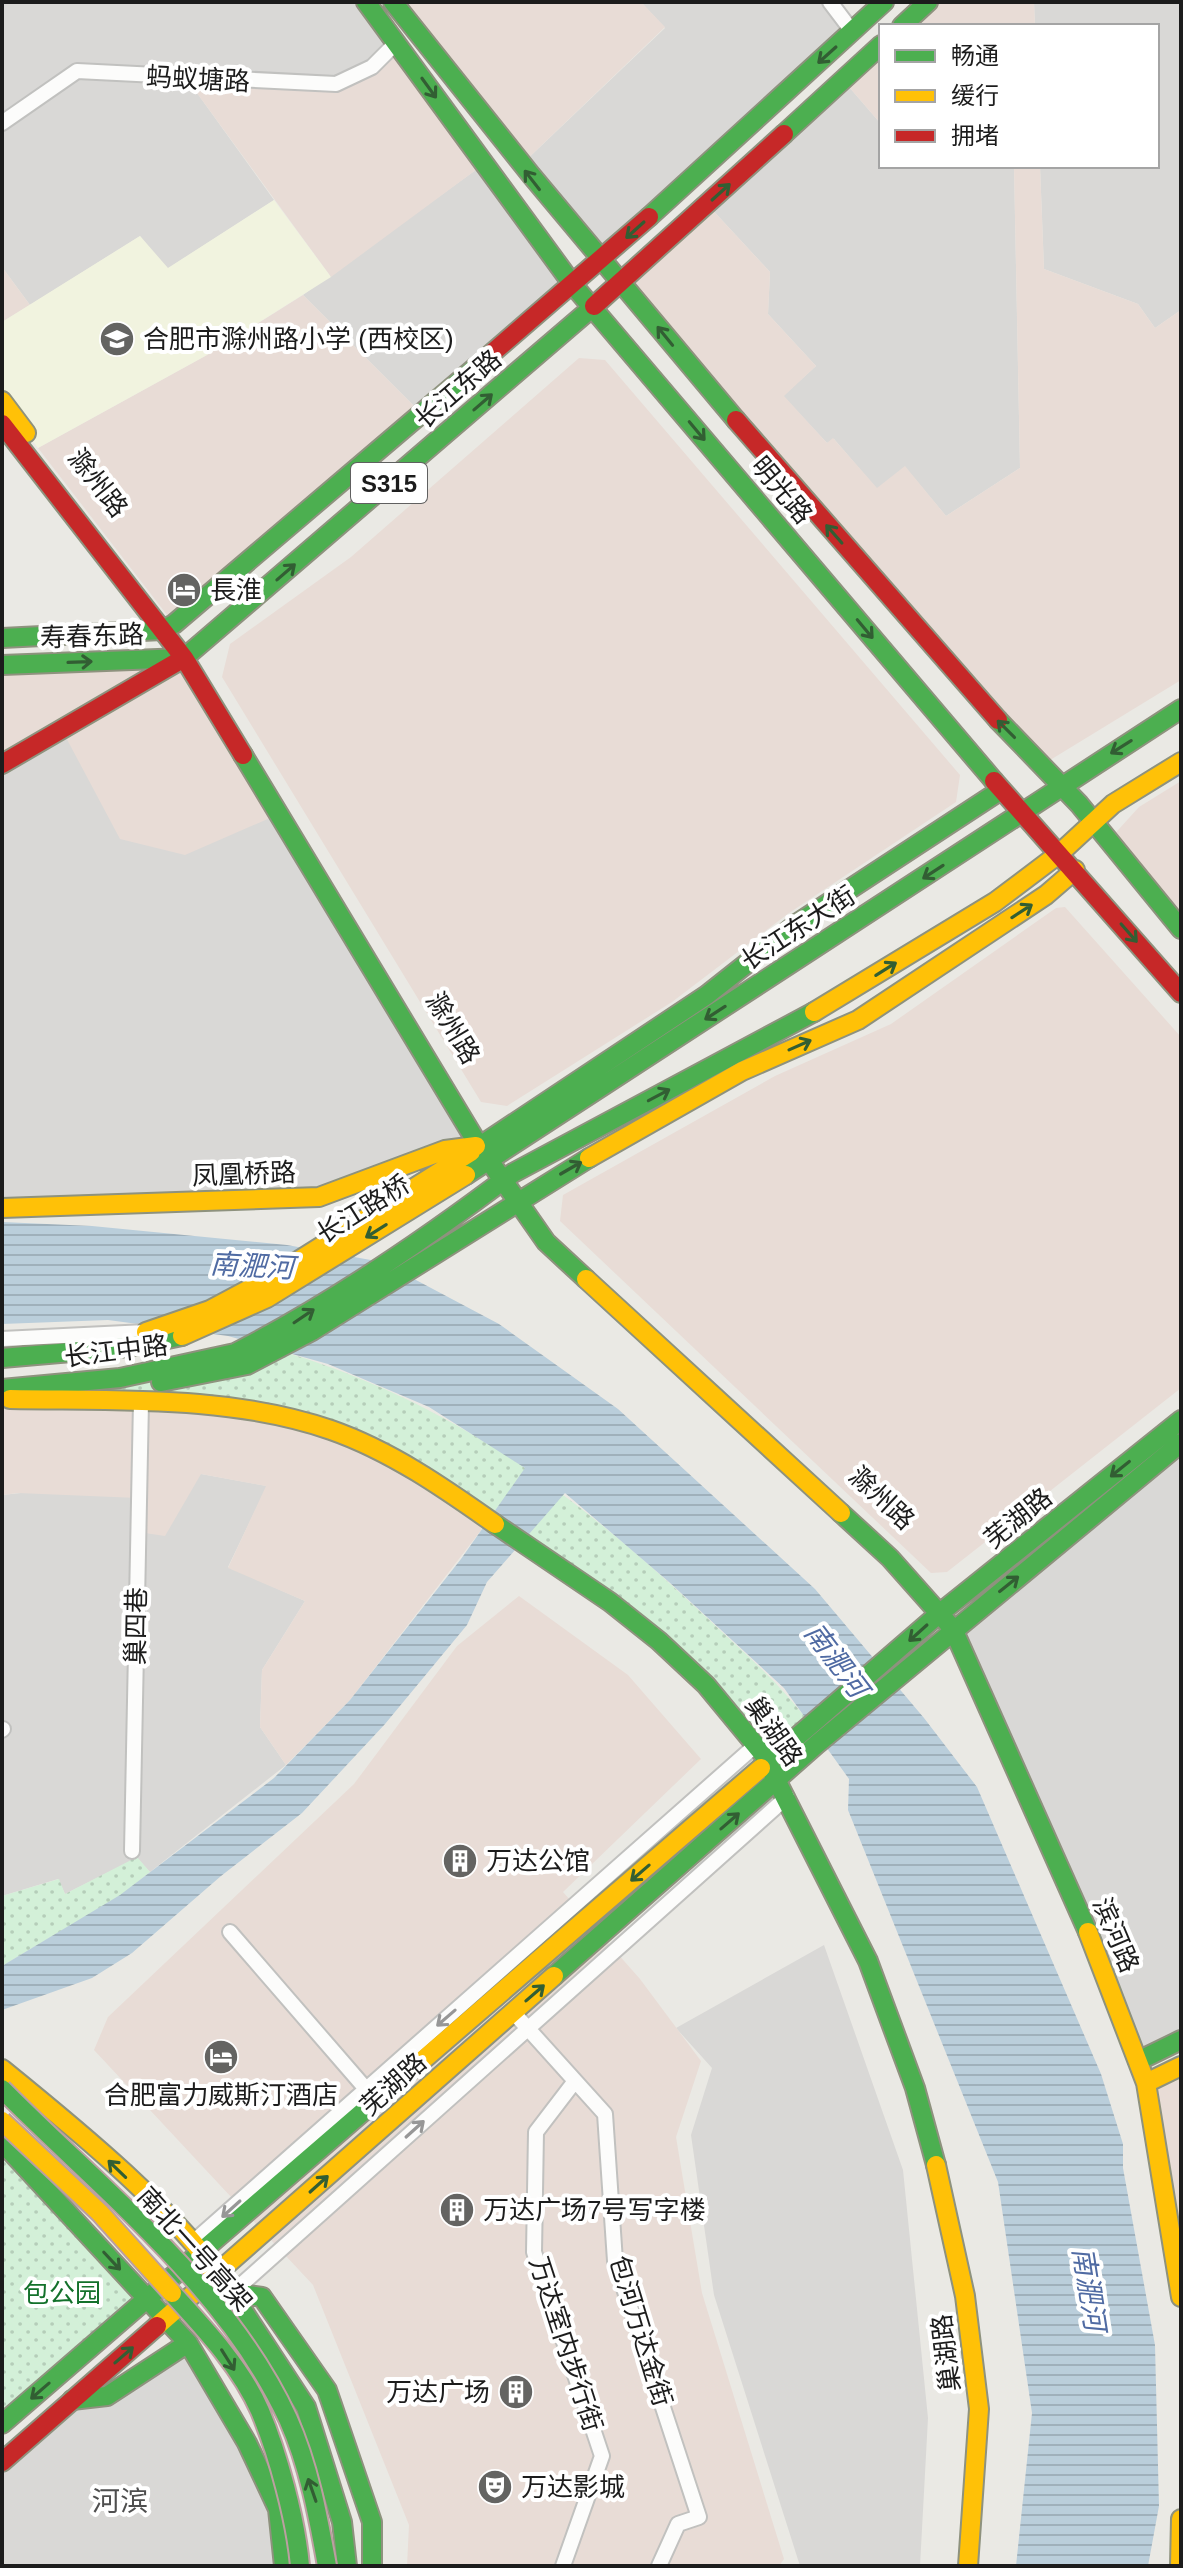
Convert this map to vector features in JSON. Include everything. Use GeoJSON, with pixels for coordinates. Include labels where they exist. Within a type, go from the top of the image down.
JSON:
{"type":"FeatureCollection","features":[{"type":"Feature","properties":{"kind":"main road","name":"明光路"},"geometry":{"type":"LineString","coordinates":[[366,2],[573,285],[1001,790],[1181,993]]}},
{"type":"Feature","properties":{"kind":"main road","name":"明光路"},"geometry":{"type":"LineString","coordinates":[[393,2],[539,189],[622,282],[705,386],[972,694],[1061,784],[1174,909],[1181,929]]}},
{"type":"Feature","properties":{"kind":"main road","name":"长江东路"},"geometry":{"type":"LineString","coordinates":[[168,627],[602,260],[884,2]]}},
{"type":"Feature","properties":{"kind":"main road"},"geometry":{"type":"LineString","coordinates":[[904,24],[928,2]]}},
{"type":"Feature","properties":{"kind":"main road","name":"长江东路"},"geometry":{"type":"LineString","coordinates":[[2,764],[189,655],[622,282],[879,47]]}},
{"type":"Feature","properties":{"kind":"main road","name":"滁州路"},"geometry":{"type":"LineString","coordinates":[[2,401],[189,655],[489,1150],[522,1198],[555,1234],[899,1549],[946,1609]]}},
{"type":"Feature","properties":{"kind":"main road","name":"滁州路"},"geometry":{"type":"LineString","coordinates":[[2,424],[168,627]]}},
{"type":"Feature","properties":{"kind":"main road","name":"寿春东路"},"geometry":{"type":"LineString","coordinates":[[2,638],[168,627]]}},
{"type":"Feature","properties":{"kind":"main road","name":"寿春东路"},"geometry":{"type":"LineString","coordinates":[[2,665],[189,655]]}},
{"type":"Feature","properties":{"kind":"main road","name":"长江东大街"},"geometry":{"type":"LineString","coordinates":[[442,1181],[1022,814],[1061,784],[1181,709]]}},
{"type":"Feature","properties":{"kind":"main road"},"geometry":{"type":"LineString","coordinates":[[241,1359],[471,1205],[507,1176],[837,1000],[995,902],[1060,853],[1113,804],[1181,762]]}},
{"type":"Feature","properties":{"kind":"main road"},"geometry":{"type":"LineString","coordinates":[[489,1150],[707,995],[798,923],[1001,790]]}},
{"type":"Feature","properties":{"kind":"main road"},"geometry":{"type":"LineString","coordinates":[[53,1400],[75,1393],[193,1378],[312,1331],[522,1198],[742,1071],[858,1020],[1046,895],[1075,870]]}},
{"type":"Feature","properties":{"kind":"main road","name":"凤凰桥路"},"geometry":{"type":"LineString","coordinates":[[2,1208],[319,1197],[445,1150],[489,1150]]}},
{"type":"Feature","properties":{"kind":"main road"},"geometry":{"type":"LineString","coordinates":[[146,1332],[210,1310],[442,1181]]}},
{"type":"Feature","properties":{"kind":"main road","name":"长江路桥"},"geometry":{"type":"LineString","coordinates":[[182,1336],[267,1298],[442,1181]]}},
{"type":"Feature","properties":{"kind":"main road","name":"长江中路"},"geometry":{"type":"LineString","coordinates":[[2,1358],[129,1347],[182,1336]]}},
{"type":"Feature","properties":{"kind":"main road","name":"长江中路"},"geometry":{"type":"LineString","coordinates":[[2,1389],[97,1383],[241,1359]]}},
{"type":"Feature","properties":{"kind":"main road"},"geometry":{"type":"LineString","coordinates":[[2,1389],[75,1393],[141,1402]]}},
{"type":"Feature","properties":{"kind":"main road","name":"巢湖路"},"geometry":{"type":"LineString","coordinates":[[2,1399],[141,1402],[224,1408],[327,1428],[436,1483],[659,1637],[699,1675],[757,1744],[778,1779],[868,1961],[915,2088],[949,2214],[965,2296],[979,2409],[968,2566]]}},
{"type":"Feature","properties":{"kind":"main road","name":"芜湖路"},"geometry":{"type":"LineString","coordinates":[[2,2462],[817,1744],[946,1609],[1181,1420]]}},
{"type":"Feature","properties":{"kind":"main road","name":"芜湖路"},"geometry":{"type":"LineString","coordinates":[[2,2424],[146,2297],[196,2248],[804,1729],[897,1663],[953,1629],[1181,1443]]}},
{"type":"Feature","properties":{"kind":"main road","name":"滨河路"},"geometry":{"type":"LineString","coordinates":[[946,1609],[1093,1944],[1146,2083],[1181,2297]]}},
{"type":"Feature","properties":{"kind":"main road"},"geometry":{"type":"LineString","coordinates":[[1138,2061],[1181,2040]]}},
{"type":"Feature","properties":{"kind":"main road"},"geometry":{"type":"LineString","coordinates":[[1146,2083],[1181,2066]]}},
{"type":"Feature","properties":{"kind":"main road"},"geometry":{"type":"LineString","coordinates":[[2,2069],[67,2122],[219,2273],[306,2407],[342,2522],[347,2566]]}},
{"type":"Feature","properties":{"kind":"main road","name":"南北一号高架"},"geometry":{"type":"LineString","coordinates":[[2,2089],[55,2145],[143,2225],[221,2310],[283,2402],[323,2523],[327,2566]]}},
{"type":"Feature","properties":{"kind":"main road","name":"南北一号高架"},"geometry":{"type":"LineString","coordinates":[[2,2121],[100,2213],[217,2343],[260,2410],[297,2533],[300,2566]]}},
{"type":"Feature","properties":{"kind":"main road"},"geometry":{"type":"LineString","coordinates":[[2,2142],[188,2343],[247,2443],[278,2509],[284,2566]]}},
{"type":"Feature","properties":{"kind":"main road"},"geometry":{"type":"LineString","coordinates":[[232,2293],[250,2300],[313,2392],[356,2522],[359,2566]]}},
{"type":"Feature","properties":{"kind":"main road"},"geometry":{"type":"LineString","coordinates":[[232,2293],[262,2297],[327,2390],[372,2522],[372,2566]]}},
{"type":"Feature","properties":{"kind":"main road"},"geometry":{"type":"LineString","coordinates":[[72,2400],[107,2396],[188,2343]]}},
{"type":"Feature","properties":{"kind":"main road"},"geometry":{"type":"LineString","coordinates":[[1180,2566],[1181,2519]]}},
{"type":"Feature","properties":{"kind":"street"},"geometry":{"type":"LineString","coordinates":[[830,2],[852,31]]}},
{"type":"Feature","properties":{"kind":"street","name":"蚂蚁塘路"},"geometry":{"type":"LineString","coordinates":[[2,123],[77,71],[336,84],[372,67],[396,43]]}},
{"type":"Feature","properties":{"kind":"street"},"geometry":{"type":"LineString","coordinates":[[2,1339],[146,1332]]}},
{"type":"Feature","properties":{"kind":"street","name":"巢四巷"},"geometry":{"type":"LineString","coordinates":[[132,1851],[141,1402]]}},
{"type":"Feature","properties":{"kind":"street"},"geometry":{"type":"LineString","coordinates":[[196,2248],[366,2089],[757,1744]]}},
{"type":"Feature","properties":{"kind":"street"},"geometry":{"type":"LineString","coordinates":[[232,2293],[787,1797]]}},
{"type":"Feature","properties":{"kind":"street"},"geometry":{"type":"LineString","coordinates":[[230,1932],[366,2089]]}},
{"type":"Feature","properties":{"kind":"street","name":"包河万达金街"},"geometry":{"type":"LineString","coordinates":[[513,2012],[605,2114],[615,2261],[699,2517],[678,2524],[659,2566]]}},
{"type":"Feature","properties":{"kind":"street","name":"万达室内步行街"},"geometry":{"type":"LineString","coordinates":[[563,2566],[602,2456],[534,2252],[536,2132],[575,2081]]}},
{"type":"Feature","properties":{"kind":"shaded area"},"geometry":{"type":"Polygon","coordinates":[[[2,2],[366,2],[396,43],[336,84],[187,79],[274,200],[167,269],[140,236],[30,305],[2,267],[2,2]]]}},
{"type":"Feature","properties":{"kind":"shaded area"},"geometry":{"type":"Polygon","coordinates":[[[393,2],[641,2],[665,27],[521,165],[393,2]]]}},
{"type":"Feature","properties":{"kind":"shaded area"},"geometry":{"type":"Polygon","coordinates":[[[641,2],[830,2],[852,31],[602,260],[521,165],[665,28],[641,2]]]}},
{"type":"Feature","properties":{"kind":"shaded area"},"geometry":{"type":"Polygon","coordinates":[[[928,2],[1034,2],[1035,24],[904,24],[928,2]]]}},
{"type":"Feature","properties":{"kind":"shaded area"},"geometry":{"type":"Polygon","coordinates":[[[1034,2],[1181,2],[1181,310],[1155,328],[1138,304],[1044,269],[1040,168],[1159,168],[1159,24],[1035,24],[1034,2]]]}},
{"type":"Feature","properties":{"kind":"shaded area"},"geometry":{"type":"Polygon","coordinates":[[[396,43],[484,164],[331,277],[186,78],[336,84],[396,43]]]}},
{"type":"Feature","properties":{"kind":"shaded area"},"geometry":{"type":"Polygon","coordinates":[[[879,47],[879,122],[843,80],[879,47]]]}},
{"type":"Feature","properties":{"kind":"shaded area"},"geometry":{"type":"Polygon","coordinates":[[[843,80],[879,122],[879,168],[1014,168],[1020,468],[946,516],[905,467],[877,489],[834,439],[827,443],[783,396],[816,366],[768,314],[770,272],[707,204],[843,80]]]}},
{"type":"Feature","properties":{"kind":"shaded area"},"geometry":{"type":"Polygon","coordinates":[[[484,164],[573,285],[422,414],[303,295],[484,164]]]}},
{"type":"Feature","properties":{"kind":"shaded area"},"geometry":{"type":"Polygon","coordinates":[[[1014,168],[1040,168],[1044,269],[1138,304],[1155,328],[1181,310],[1181,680],[1042,765],[622,282],[707,204],[770,272],[768,314],[816,366],[784,396],[827,443],[833,438],[877,488],[905,466],[946,516],[1020,468],[1014,168]]]}},
{"type":"Feature","properties":{"kind":"shaded area","name":"合肥市滁州路小学 (西校区)"},"geometry":{"type":"Polygon","coordinates":[[[274,200],[331,277],[207,355],[38,448],[2,401],[2,322],[140,236],[168,268],[274,200]]]}},
{"type":"Feature","properties":{"kind":"shaded area"},"geometry":{"type":"Polygon","coordinates":[[[2,267],[30,305],[2,322],[2,267]]]}},
{"type":"Feature","properties":{"kind":"shaded area"},"geometry":{"type":"Polygon","coordinates":[[[303,295],[422,414],[174,624],[38,448],[207,355],[303,295]]]}},
{"type":"Feature","properties":{"kind":"shaded area"},"geometry":{"type":"Polygon","coordinates":[[[579,358],[605,360],[960,775],[956,802],[789,913],[672,1002],[507,1106],[481,1102],[222,677],[230,644],[351,557],[579,358]]]}},
{"type":"Feature","properties":{"kind":"shaded area"},"geometry":{"type":"Polygon","coordinates":[[[184,658],[279,814],[185,855],[120,839],[62,730],[2,764],[2,665],[184,658]]]}},
{"type":"Feature","properties":{"kind":"shaded area"},"geometry":{"type":"Polygon","coordinates":[[[62,729],[279,814],[479,1146],[319,1197],[2,1208],[2,764],[62,729]]]}},
{"type":"Feature","properties":{"kind":"shaded area"},"geometry":{"type":"Polygon","coordinates":[[[1181,781],[1181,929],[1109,840],[1139,807],[1181,781]]]}},
{"type":"Feature","properties":{"kind":"shaded area"},"geometry":{"type":"Polygon","coordinates":[[[1065,907],[1181,1037],[1181,1388],[947,1572],[931,1573],[560,1221],[563,1195],[775,1076],[891,1024],[1056,908],[1065,907]]]}},
{"type":"Feature","properties":{"kind":"shaded area"},"geometry":{"type":"Polygon","coordinates":[[[2,1402],[298,1420],[448,1489],[482,1529],[350,1700],[286,1765],[260,1727],[262,1670],[305,1601],[228,1568],[266,1486],[201,1474],[165,1536],[138,1532],[138,1498],[2,1495],[2,1402]]]}},
{"type":"Feature","properties":{"kind":"shaded area"},"geometry":{"type":"Polygon","coordinates":[[[1181,1443],[1181,2040],[1138,2061],[953,1629],[1181,1443]]]}},
{"type":"Feature","properties":{"kind":"shaded area"},"geometry":{"type":"Polygon","coordinates":[[[201,1474],[267,1486],[228,1567],[305,1601],[262,1670],[260,1727],[286,1765],[150,1872],[137,1858],[65,1894],[58,1879],[2,1896],[2,1495],[201,1474]]]}},
{"type":"Feature","properties":{"kind":"shaded area"},"geometry":{"type":"Polygon","coordinates":[[[519,1596],[628,1675],[701,1759],[563,1892],[640,1979],[701,2061],[676,2137],[702,2293],[784,2559],[779,2566],[407,2566],[409,2525],[313,2285],[94,2050],[108,2017],[354,1784],[457,1646],[519,1596]]]}},
{"type":"Feature","properties":{"kind":"shaded area"},"geometry":{"type":"Polygon","coordinates":[[[824,1945],[903,2170],[928,2418],[920,2566],[800,2566],[714,2295],[691,2135],[712,2068],[676,2028],[824,1945]]]}},
{"type":"Feature","properties":{"kind":"shaded area"},"geometry":{"type":"Polygon","coordinates":[[[1181,2066],[1181,2297],[1146,2083],[1181,2066]]]}},
{"type":"Feature","properties":{"kind":"shaded area"},"geometry":{"type":"Polygon","coordinates":[[[188,2343],[247,2443],[284,2566],[2,2566],[2,2462],[72,2400],[188,2343]]]}},
{"type":"Feature","properties":{"kind":"green space"},"geometry":{"type":"Polygon","coordinates":[[[277,1350],[398,1395],[507,1456],[608,1530],[657,1572],[773,1681],[810,1724],[768,1761],[659,1637],[482,1529],[448,1489],[349,1436],[75,1393],[277,1350]]]}},
{"type":"Feature","properties":{"kind":"green space"},"geometry":{"type":"Polygon","coordinates":[[[137,1857],[150,1872],[120,1896],[2,1966],[2,1896],[59,1879],[65,1894],[137,1857]]]}},
{"type":"Feature","properties":{"kind":"green space","name":"包公园"},"geometry":{"type":"Polygon","coordinates":[[[2,2142],[146,2297],[2,2424],[2,2142]]]}},
{"type":"Feature","properties":{"kind":"water","name":"南淝河"},"geometry":{"type":"Polygon","coordinates":[[[2,1222],[92,1226],[287,1245],[382,1262],[499,1324],[618,1409],[815,1589],[924,1718],[977,1787],[1101,2074],[1123,2144],[1123,2168],[1155,2345],[1159,2506],[1148,2566],[1016,2566],[1032,2413],[998,2182],[848,1810],[849,1779],[784,1688],[669,1582],[565,1493],[487,1582],[467,1625],[385,1724],[302,1813],[221,1876],[132,1953],[92,1978],[2,2010],[2,1966],[120,1895],[274,1778],[350,1700],[461,1559],[525,1468],[429,1407],[328,1364],[228,1336],[108,1320],[2,1324],[2,1222]]]}},
{"type":"Feature","properties":{"kind":"traffic: fast"},"geometry":{"type":"LineString","coordinates":[[366,2],[573,285],[994,781]]}},
{"type":"Feature","properties":{"kind":"traffic: fast"},"geometry":{"type":"LineString","coordinates":[[393,2],[531,175],[736,420]]}},
{"type":"Feature","properties":{"kind":"traffic: fast"},"geometry":{"type":"LineString","coordinates":[[649,217],[884,2]]}},
{"type":"Feature","properties":{"kind":"traffic: fast"},"geometry":{"type":"LineString","coordinates":[[904,24],[928,2]]}},
{"type":"Feature","properties":{"kind":"traffic: fast"},"geometry":{"type":"LineString","coordinates":[[784,134],[879,47]]}},
{"type":"Feature","properties":{"kind":"traffic: fast"},"geometry":{"type":"LineString","coordinates":[[2,665],[184,658],[594,306]]}},
{"type":"Feature","properties":{"kind":"traffic: fast"},"geometry":{"type":"LineString","coordinates":[[2,638],[162,630],[174,624],[476,367]]}},
{"type":"Feature","properties":{"kind":"traffic: fast"},"geometry":{"type":"LineString","coordinates":[[466,1175],[1181,709]]}},
{"type":"Feature","properties":{"kind":"traffic: fast"},"geometry":{"type":"LineString","coordinates":[[998,720],[1079,804],[1181,929]]}},
{"type":"Feature","properties":{"kind":"traffic: fast"},"geometry":{"type":"LineString","coordinates":[[243,755],[479,1146],[546,1242],[586,1279]]}},
{"type":"Feature","properties":{"kind":"traffic: fast"},"geometry":{"type":"LineString","coordinates":[[471,1152],[707,995],[798,923],[1001,790]]}},
{"type":"Feature","properties":{"kind":"traffic: fast"},"geometry":{"type":"LineString","coordinates":[[235,1353],[378,1269],[513,1173],[814,1012]]}},
{"type":"Feature","properties":{"kind":"traffic: fast"},"geometry":{"type":"LineString","coordinates":[[161,1382],[247,1365],[312,1331],[589,1158]]}},
{"type":"Feature","properties":{"kind":"traffic: fast"},"geometry":{"type":"LineString","coordinates":[[2,1358],[129,1347],[182,1336]]}},
{"type":"Feature","properties":{"kind":"traffic: fast"},"geometry":{"type":"LineString","coordinates":[[2,1389],[120,1378],[235,1353]]}},
{"type":"Feature","properties":{"kind":"traffic: fast"},"geometry":{"type":"LineString","coordinates":[[761,1768],[940,1613],[1181,1420]]}},
{"type":"Feature","properties":{"kind":"traffic: fast"},"geometry":{"type":"LineString","coordinates":[[554,1976],[817,1744],[1181,1443]]}},
{"type":"Feature","properties":{"kind":"traffic: fast"},"geometry":{"type":"LineString","coordinates":[[841,1513],[890,1558],[953,1629],[1088,1932]]}},
{"type":"Feature","properties":{"kind":"traffic: fast"},"geometry":{"type":"LineString","coordinates":[[495,1524],[610,1602],[659,1641],[706,1685],[763,1754],[868,1961],[915,2088],[936,2165]]}},
{"type":"Feature","properties":{"kind":"traffic: fast"},"geometry":{"type":"LineString","coordinates":[[1138,2061],[1181,2040]]}},
{"type":"Feature","properties":{"kind":"traffic: fast"},"geometry":{"type":"LineString","coordinates":[[2,2089],[160,2242],[232,2326],[262,2371],[288,2419],[312,2491],[327,2566]]}},
{"type":"Feature","properties":{"kind":"traffic: fast"},"geometry":{"type":"LineString","coordinates":[[2,2424],[380,2097]]}},
{"type":"Feature","properties":{"kind":"traffic: fast"},"geometry":{"type":"LineString","coordinates":[[2,2142],[188,2343],[247,2443],[278,2509],[284,2566]]}},
{"type":"Feature","properties":{"kind":"traffic: fast"},"geometry":{"type":"LineString","coordinates":[[172,2293],[232,2364],[260,2411],[285,2487],[300,2566]]}},
{"type":"Feature","properties":{"kind":"traffic: fast"},"geometry":{"type":"LineString","coordinates":[[232,2293],[262,2297],[327,2390],[372,2522],[372,2566]]}},
{"type":"Feature","properties":{"kind":"traffic: fast"},"geometry":{"type":"LineString","coordinates":[[232,2294],[306,2407],[342,2522],[347,2566]]}},
{"type":"Feature","properties":{"kind":"traffic: fast"},"geometry":{"type":"LineString","coordinates":[[72,2400],[107,2396],[188,2343]]}},
{"type":"Feature","properties":{"kind":"traffic: slow"},"geometry":{"type":"LineString","coordinates":[[2,401],[26,433]]}},
{"type":"Feature","properties":{"kind":"traffic: slow"},"geometry":{"type":"LineString","coordinates":[[814,1012],[995,902],[1060,853],[1113,804],[1181,762]]}},
{"type":"Feature","properties":{"kind":"traffic: slow"},"geometry":{"type":"LineString","coordinates":[[589,1158],[742,1071],[858,1020],[1046,895],[1075,870]]}},
{"type":"Feature","properties":{"kind":"traffic: slow"},"geometry":{"type":"LineString","coordinates":[[2,1208],[319,1197],[445,1150],[476,1146]]}},
{"type":"Feature","properties":{"kind":"traffic: slow"},"geometry":{"type":"LineString","coordinates":[[146,1332],[210,1310],[274,1276],[471,1152]]}},
{"type":"Feature","properties":{"kind":"traffic: slow"},"geometry":{"type":"LineString","coordinates":[[182,1336],[267,1298],[466,1175]]}},
{"type":"Feature","properties":{"kind":"traffic: slow"},"geometry":{"type":"LineString","coordinates":[[586,1279],[841,1513]]}},
{"type":"Feature","properties":{"kind":"traffic: slow"},"geometry":{"type":"LineString","coordinates":[[10,1399],[172,1402],[213,1405],[293,1419],[375,1448],[437,1484],[495,1524]]}},
{"type":"Feature","properties":{"kind":"traffic: slow"},"geometry":{"type":"LineString","coordinates":[[380,2097],[761,1768]]}},
{"type":"Feature","properties":{"kind":"traffic: slow"},"geometry":{"type":"LineString","coordinates":[[1088,1932],[1146,2083],[1181,2297]]}},
{"type":"Feature","properties":{"kind":"traffic: slow"},"geometry":{"type":"LineString","coordinates":[[157,2326],[554,1976]]}},
{"type":"Feature","properties":{"kind":"traffic: slow"},"geometry":{"type":"LineString","coordinates":[[1146,2083],[1181,2066]]}},
{"type":"Feature","properties":{"kind":"traffic: slow"},"geometry":{"type":"LineString","coordinates":[[2,2069],[94,2145],[156,2203],[211,2264],[232,2294]]}},
{"type":"Feature","properties":{"kind":"traffic: slow"},"geometry":{"type":"LineString","coordinates":[[2,2121],[100,2213],[172,2293]]}},
{"type":"Feature","properties":{"kind":"traffic: slow"},"geometry":{"type":"LineString","coordinates":[[936,2165],[965,2296],[979,2409],[968,2566]]}},
{"type":"Feature","properties":{"kind":"traffic: slow"},"geometry":{"type":"LineString","coordinates":[[1180,2566],[1181,2519]]}},
{"type":"Feature","properties":{"kind":"traffic: jam"},"geometry":{"type":"LineString","coordinates":[[594,306],[784,134]]}},
{"type":"Feature","properties":{"kind":"traffic: jam"},"geometry":{"type":"LineString","coordinates":[[476,367],[649,217]]}},
{"type":"Feature","properties":{"kind":"traffic: jam"},"geometry":{"type":"LineString","coordinates":[[736,420],[998,720]]}},
{"type":"Feature","properties":{"kind":"traffic: jam"},"geometry":{"type":"LineString","coordinates":[[2,424],[184,658],[243,755]]}},
{"type":"Feature","properties":{"kind":"traffic: jam"},"geometry":{"type":"LineString","coordinates":[[2,764],[184,658]]}},
{"type":"Feature","properties":{"kind":"traffic: jam"},"geometry":{"type":"LineString","coordinates":[[994,781],[1181,993]]}},
{"type":"Feature","properties":{"kind":"traffic: jam"},"geometry":{"type":"LineString","coordinates":[[2,2462],[157,2326]]}},
{"type":"Feature","properties":{"kind":"place","name":"合肥市滁州路小学 (西校区)"},"geometry":{"type":"Point","coordinates":[117,339]}},
{"type":"Feature","properties":{"kind":"place","name":"長淮"},"geometry":{"type":"Point","coordinates":[184,590]}},
{"type":"Feature","properties":{"kind":"place","name":"万达公馆"},"geometry":{"type":"Point","coordinates":[460,1861]}},
{"type":"Feature","properties":{"kind":"place","name":"合肥富力威斯汀酒店"},"geometry":{"type":"Point","coordinates":[221,2057]}},
{"type":"Feature","properties":{"kind":"place","name":"万达广场7号写字楼"},"geometry":{"type":"Point","coordinates":[457,2210]}},
{"type":"Feature","properties":{"kind":"place","name":"万达广场"},"geometry":{"type":"Point","coordinates":[516,2392]}},
{"type":"Feature","properties":{"kind":"place","name":"万达影城"},"geometry":{"type":"Point","coordinates":[495,2487]}},
{"type":"Feature","properties":{"kind":"district","name":"河滨"},"geometry":{"type":"Point","coordinates":[120,2501]}}]}
